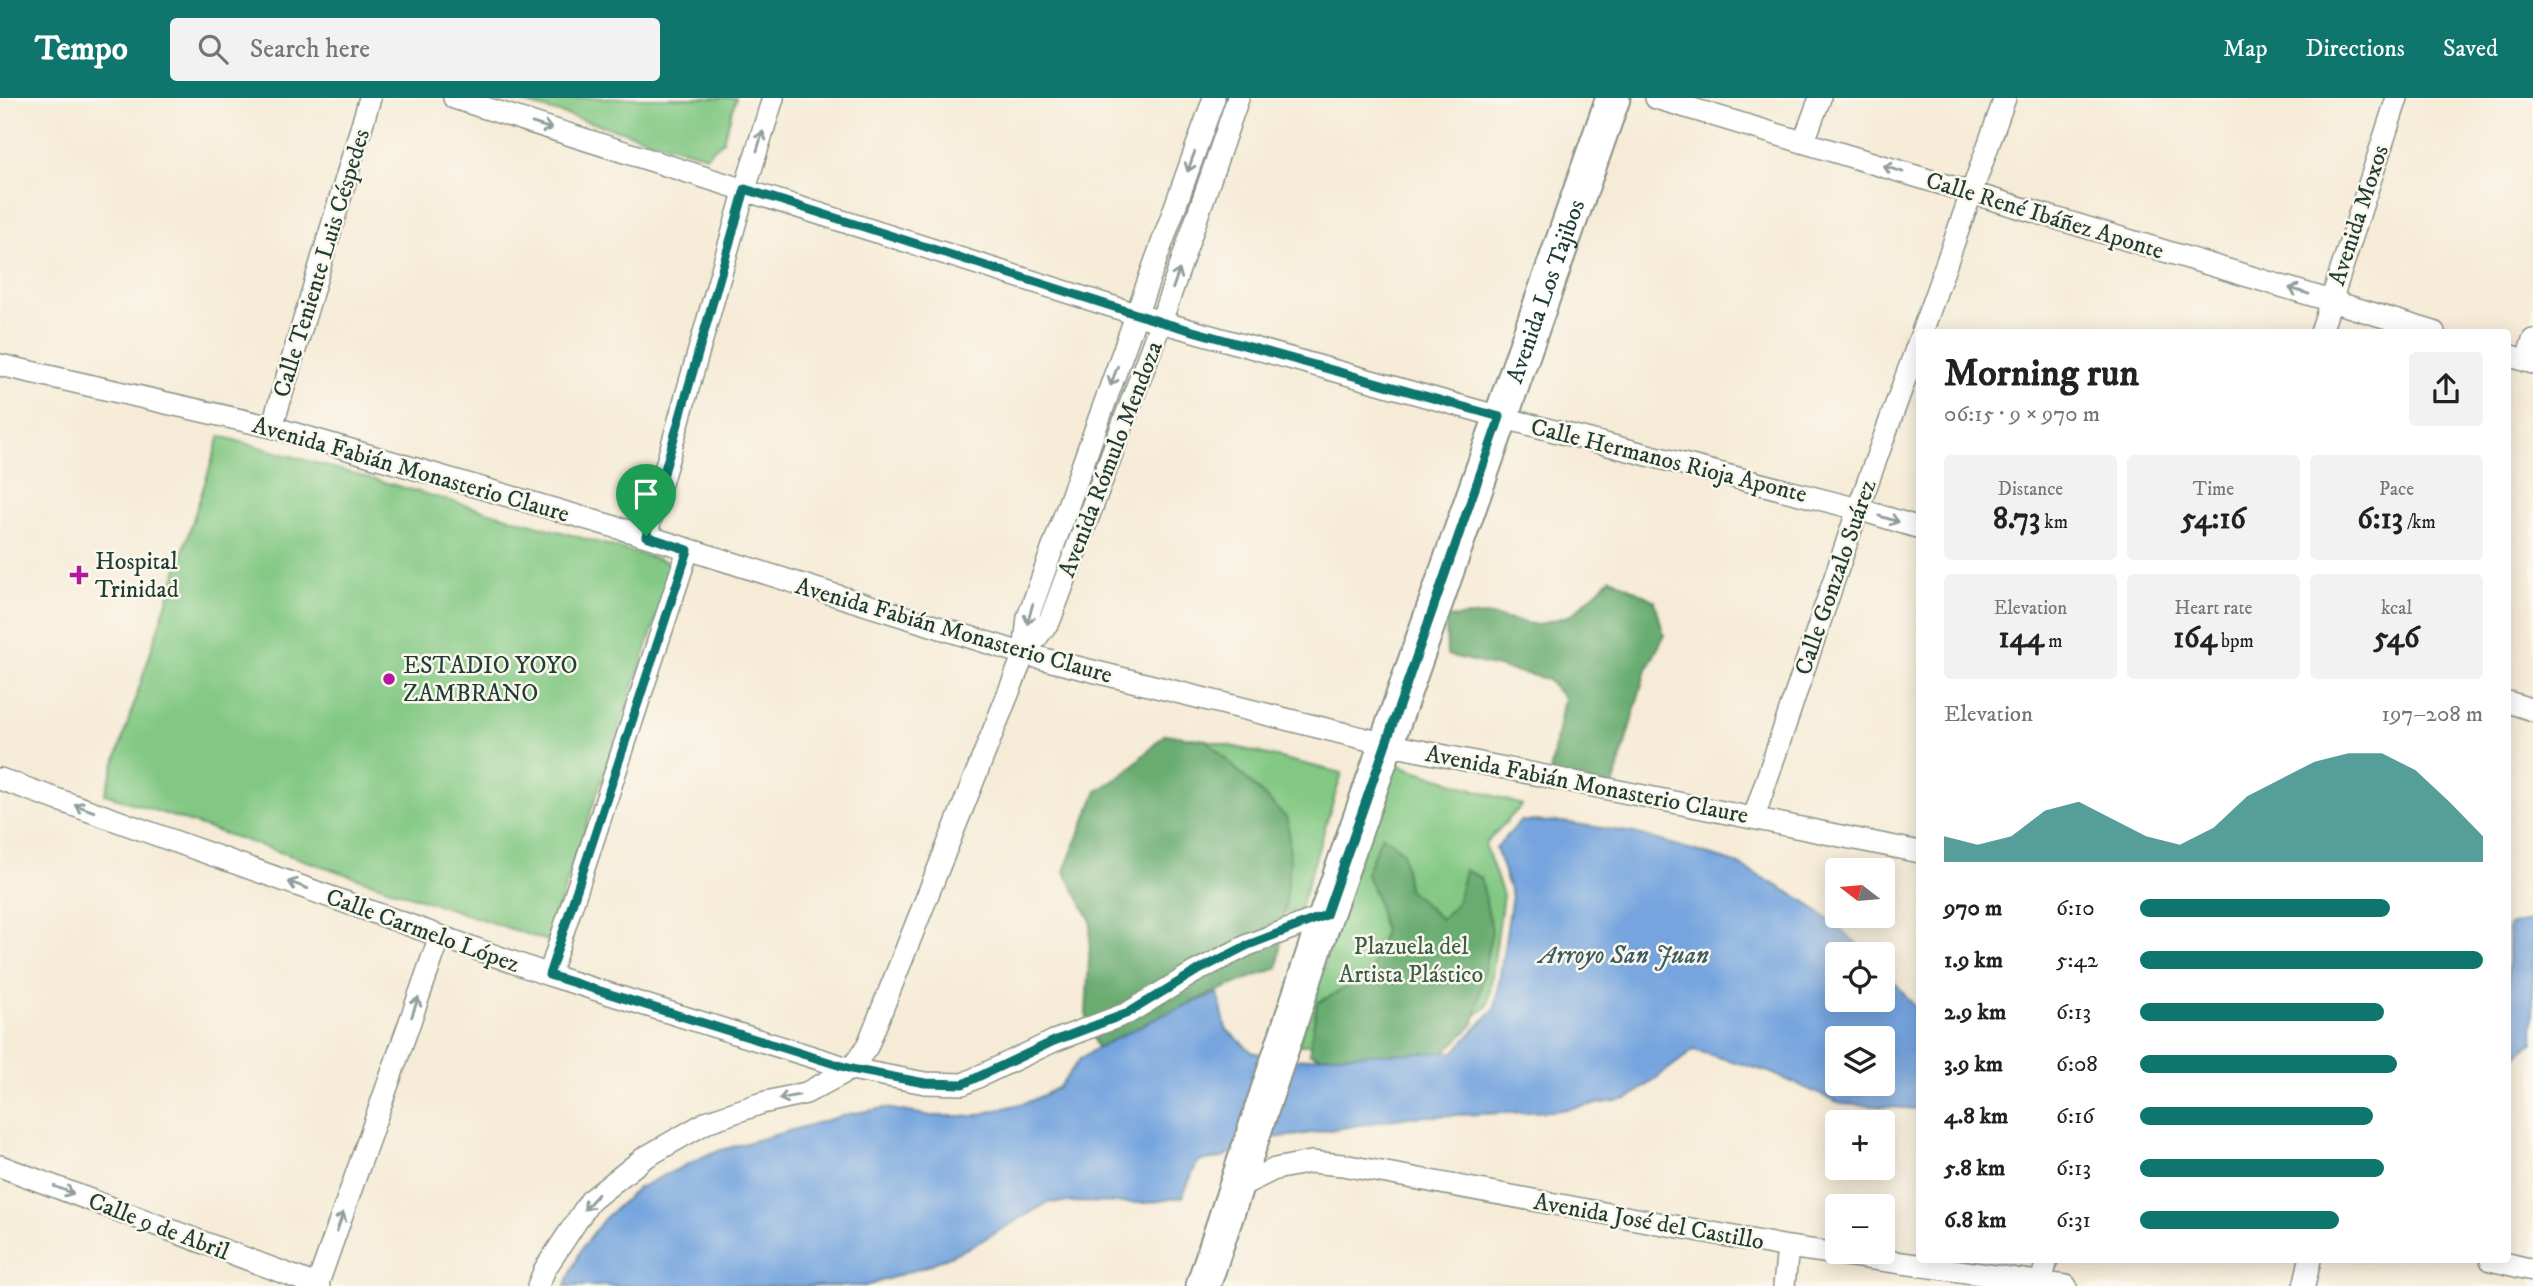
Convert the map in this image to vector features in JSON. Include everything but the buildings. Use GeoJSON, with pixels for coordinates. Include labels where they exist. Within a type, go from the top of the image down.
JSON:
{"type":"FeatureCollection","features":[{"type":"Feature","properties":{"kind":"main road","name":"Avenida Los Tajibos"},"geometry":{"type":"LineString","coordinates":[[1203,1286],[1326,915],[1613,98]]}},
{"type":"Feature","properties":{"kind":"street","name":"Calle Teniente Luis Céspedes"},"geometry":{"type":"LineString","coordinates":[[272,427],[370,98]]}},
{"type":"Feature","properties":{"kind":"street","name":"Calle Hermanos Rioja Aponte"},"geometry":{"type":"LineString","coordinates":[[454,98],[1161,322],[1500,417],[1858,509],[1916,527]]}},
{"type":"Feature","properties":{"kind":"street"},"geometry":{"type":"LineString","coordinates":[[646,536],[773,98]]}},
{"type":"Feature","properties":{"kind":"street","name":"Avenida Rómulo Mendoza"},"geometry":{"type":"LineString","coordinates":[[1024,654],[1028,617],[1214,98]]}},
{"type":"Feature","properties":{"kind":"street","name":"Avenida Rómulo Mendoza"},"geometry":{"type":"LineString","coordinates":[[851,1069],[867,1047],[1024,654],[1049,620],[1161,322],[1238,98]]}},
{"type":"Feature","properties":{"kind":"street","name":"Calle René Ibáñez Aponte"},"geometry":{"type":"LineString","coordinates":[[1656,98],[2424,329]]}},
{"type":"Feature","properties":{"kind":"street"},"geometry":{"type":"LineString","coordinates":[[1804,141],[1820,98]]}},
{"type":"Feature","properties":{"kind":"street"},"geometry":{"type":"LineString","coordinates":[[1923,329],[2005,98]]}},
{"type":"Feature","properties":{"kind":"street","name":"Avenida Moxos"},"geometry":{"type":"LineString","coordinates":[[2322,329],[2397,98]]}},
{"type":"Feature","properties":{"kind":"street"},"geometry":{"type":"LineString","coordinates":[[2522,360],[2533,340]]}},
{"type":"Feature","properties":{"kind":"street","name":"Calle Gonzalo Suárez"},"geometry":{"type":"LineString","coordinates":[[1754,817],[1858,509],[1916,349]]}},
{"type":"Feature","properties":{"kind":"street","name":"Avenida Fabián Monasterio Claure"},"geometry":{"type":"LineString","coordinates":[[0,365],[272,427],[646,536],[1024,654],[1386,744],[1916,851]]}},
{"type":"Feature","properties":{"kind":"street"},"geometry":{"type":"LineString","coordinates":[[549,975],[688,550]]}},
{"type":"Feature","properties":{"kind":"street"},"geometry":{"type":"LineString","coordinates":[[2511,703],[2533,710]]}},
{"type":"Feature","properties":{"kind":"street","name":"Calle Carmelo López"},"geometry":{"type":"LineString","coordinates":[[0,779],[549,975],[851,1069],[925,1083],[963,1084],[1054,1041],[1128,1013],[1195,972],[1248,945],[1326,915]]}},
{"type":"Feature","properties":{"kind":"street"},"geometry":{"type":"LineString","coordinates":[[318,1286],[440,936]]}},
{"type":"Feature","properties":{"kind":"street"},"geometry":{"type":"LineString","coordinates":[[538,1286],[545,1269],[590,1200],[645,1158],[709,1121],[762,1103],[806,1093],[851,1069]]}},
{"type":"Feature","properties":{"kind":"street","name":"Avenida José del Castillo"},"geometry":{"type":"LineString","coordinates":[[1239,1183],[1275,1168],[1311,1162],[1343,1165],[1788,1247],[2066,1286]]}},
{"type":"Feature","properties":{"kind":"street","name":"Calle 9 de Abril"},"geometry":{"type":"LineString","coordinates":[[0,1166],[318,1286]]}},
{"type":"Feature","properties":{"kind":"street"},"geometry":{"type":"LineString","coordinates":[[1784,1286],[1788,1247]]}},
{"type":"Feature","properties":{"kind":"street"},"geometry":{"type":"LineString","coordinates":[[2040,1284],[2046,1263]]}},
{"type":"Feature","properties":{"kind":"street"},"geometry":{"type":"LineString","coordinates":[[2304,1286],[2309,1263]]}},
{"type":"Feature","properties":{"kind":"street"},"geometry":{"type":"LineString","coordinates":[[2504,1263],[2533,1270]]}},
{"type":"Feature","properties":{"kind":"green space"},"geometry":{"type":"Polygon","coordinates":[[[508,98],[736,98],[723,141],[706,156],[508,98]]]}},
{"type":"Feature","properties":{"kind":"green space","name":"ESTADIO YOYO ZAMBRANO"},"geometry":{"type":"Polygon","coordinates":[[[220,436],[675,564],[547,941],[105,794],[220,436]]]}},
{"type":"Feature","properties":{"kind":"green space"},"geometry":{"type":"Polygon","coordinates":[[[1611,578],[1655,601],[1664,636],[1645,673],[1613,787],[1550,773],[1564,698],[1547,679],[1447,655],[1446,618],[1486,615],[1537,625],[1571,615],[1611,578]]]}},
{"type":"Feature","properties":{"kind":"green space"},"geometry":{"type":"Polygon","coordinates":[[[1165,734],[1206,740],[1288,819],[1290,863],[1278,968],[1186,1005],[1097,1048],[1086,1014],[1091,921],[1064,871],[1097,791],[1124,774],[1165,734]]]}},
{"type":"Feature","properties":{"kind":"green space","name":"Plazuela del Artista Plástico"},"geometry":{"type":"Polygon","coordinates":[[[1206,740],[1342,773],[1299,911],[1250,917],[1206,740]]]}},
{"type":"Feature","properties":{"kind":"green space","name":"Plazuela del Artista Plástico"},"geometry":{"type":"Polygon","coordinates":[[[1389,762],[1522,805],[1485,844],[1503,895],[1488,1005],[1448,1041],[1298,1045],[1389,762]]]}},
{"type":"Feature","properties":{"kind":"green space"},"geometry":{"type":"Polygon","coordinates":[[[1382,835],[1403,852],[1408,889],[1441,919],[1457,903],[1465,870],[1481,878],[1492,930],[1474,1024],[1431,1065],[1343,1063],[1309,1053],[1317,1003],[1369,976],[1384,931],[1376,896],[1366,873],[1382,835]]]}},
{"type":"Feature","properties":{"kind":"water","name":"Arroyo San Juan"},"geometry":{"type":"Polygon","coordinates":[[[1521,821],[1563,822],[1634,833],[1733,862],[1805,901],[1825,917],[1825,928],[1838,928],[1855,942],[1825,942],[1825,1012],[1895,1012],[1895,983],[1916,1007],[1916,1109],[1842,1104],[1769,1072],[1694,1050],[1628,1099],[1554,1111],[1408,1117],[1252,1140],[1222,1158],[1198,1161],[1182,1197],[1147,1203],[1049,1202],[972,1246],[927,1266],[866,1286],[565,1286],[582,1248],[604,1219],[638,1188],[711,1153],[849,1114],[886,1108],[931,1116],[974,1116],[1031,1101],[1058,1088],[1080,1059],[1097,1048],[1162,1015],[1218,993],[1226,1029],[1252,1052],[1289,1061],[1333,1055],[1454,1052],[1495,1008],[1512,896],[1496,848],[1521,821]]]}},
{"type":"Feature","properties":{"kind":"water"},"geometry":{"type":"Polygon","coordinates":[[[2533,919],[2533,1042],[2511,1060],[2511,925],[2533,919]]]}},
{"type":"Feature","properties":{"kind":"place","name":"Hospital Trinidad"},"geometry":{"type":"Point","coordinates":[79,575]}},
{"type":"Feature","properties":{"kind":"place","name":"ESTADIO YOYO ZAMBRANO"},"geometry":{"type":"Point","coordinates":[389,679]}},
{"type":"Feature","properties":{"kind":"route"},"geometry":{"type":"LineString","coordinates":[[745,189],[1161,322],[1500,417],[1326,915],[1248,945],[1195,972],[1128,1013],[1054,1041],[963,1084],[925,1083],[851,1069],[549,975],[688,550],[646,536],[745,189]]}}]}
